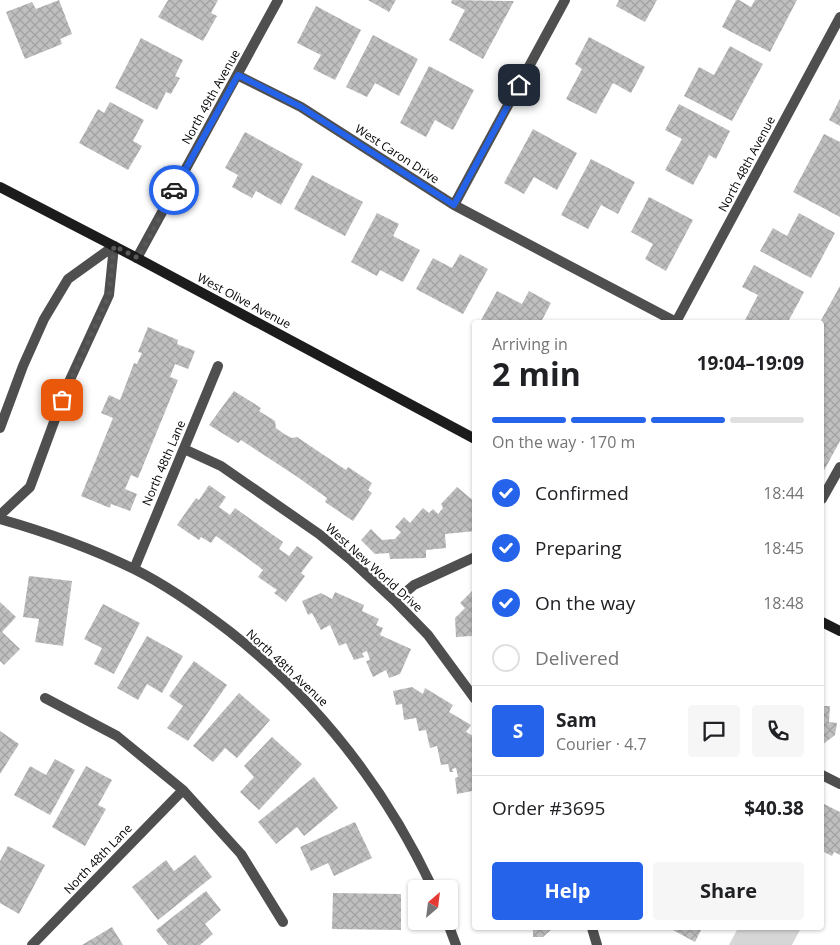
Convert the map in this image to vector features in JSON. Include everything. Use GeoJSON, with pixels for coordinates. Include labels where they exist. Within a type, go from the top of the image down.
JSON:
{"type":"FeatureCollection","features":[{"type":"Feature","properties":{"kind":"main road","name":"West Olive Avenue"},"geometry":{"type":"LineString","coordinates":[[0,187],[138,258],[472,436]]}},
{"type":"Feature","properties":{"kind":"main road"},"geometry":{"type":"LineString","coordinates":[[824,623],[840,631]]}},
{"type":"Feature","properties":{"kind":"street","name":"North 49th Avenue"},"geometry":{"type":"LineString","coordinates":[[138,258],[278,0]]}},
{"type":"Feature","properties":{"kind":"street"},"geometry":{"type":"LineString","coordinates":[[454,205],[565,0]]}},
{"type":"Feature","properties":{"kind":"street","name":"North 48th Avenue"},"geometry":{"type":"LineString","coordinates":[[677,320],[840,17]]}},
{"type":"Feature","properties":{"kind":"street","name":"West Caron Drive"},"geometry":{"type":"LineString","coordinates":[[238,75],[301,107],[454,205],[672,320]]}},
{"type":"Feature","properties":{"kind":"street"},"geometry":{"type":"LineString","coordinates":[[0,428],[23,366],[44,319],[68,279],[114,246]]}},
{"type":"Feature","properties":{"kind":"street"},"geometry":{"type":"LineString","coordinates":[[0,517],[30,486],[68,384],[109,295],[114,246]]}},
{"type":"Feature","properties":{"kind":"street","name":"North 48th Lane"},"geometry":{"type":"LineString","coordinates":[[134,569],[218,366]]}},
{"type":"Feature","properties":{"kind":"street","name":"West New World Drive"},"geometry":{"type":"LineString","coordinates":[[184,449],[221,466],[319,534],[396,601],[428,635],[472,694]]}},
{"type":"Feature","properties":{"kind":"street"},"geometry":{"type":"LineString","coordinates":[[824,495],[840,467]]}},
{"type":"Feature","properties":{"kind":"street","name":"North 48th Avenue"},"geometry":{"type":"LineString","coordinates":[[0,517],[49,533],[134,569],[206,613],[257,654],[307,701],[350,751],[383,798],[418,856],[429,880]]}},
{"type":"Feature","properties":{"kind":"street"},"geometry":{"type":"LineString","coordinates":[[396,601],[414,586],[472,558]]}},
{"type":"Feature","properties":{"kind":"street"},"geometry":{"type":"LineString","coordinates":[[45,698],[118,736],[183,790],[241,854],[283,922]]}},
{"type":"Feature","properties":{"kind":"street"},"geometry":{"type":"LineString","coordinates":[[824,776],[840,784]]}},
{"type":"Feature","properties":{"kind":"street","name":"North 48th Lane"},"geometry":{"type":"LineString","coordinates":[[32,945],[183,790]]}},
{"type":"Feature","properties":{"kind":"street"},"geometry":{"type":"LineString","coordinates":[[451,930],[456,945]]}},
{"type":"Feature","properties":{"kind":"street"},"geometry":{"type":"LineString","coordinates":[[593,930],[597,945]]}},
{"type":"Feature","properties":{"kind":"shaded area"},"geometry":{"type":"Polygon","coordinates":[[[737,930],[800,930],[792,945],[729,945],[737,930]]]}},
{"type":"Feature","properties":{"kind":"building"},"geometry":{"type":"Polygon","coordinates":[[[59,0],[72,34],[60,39],[62,44],[25,59],[6,12],[32,2],[36,9],[59,0]]]}},
{"type":"Feature","properties":{"kind":"building"},"geometry":{"type":"Polygon","coordinates":[[[168,0],[218,0],[211,13],[217,16],[203,41],[158,17],[168,0]]]}},
{"type":"Feature","properties":{"kind":"building"},"geometry":{"type":"Polygon","coordinates":[[[368,0],[396,0],[389,12],[368,0]]]}},
{"type":"Feature","properties":{"kind":"building"},"geometry":{"type":"Polygon","coordinates":[[[452,0],[514,1],[483,59],[449,40],[465,10],[451,3],[452,0]]]}},
{"type":"Feature","properties":{"kind":"building"},"geometry":{"type":"Polygon","coordinates":[[[619,0],[657,0],[645,22],[616,6],[619,0]]]}},
{"type":"Feature","properties":{"kind":"building"},"geometry":{"type":"Polygon","coordinates":[[[736,0],[751,7],[755,0],[797,0],[770,52],[722,27],[736,0]]]}},
{"type":"Feature","properties":{"kind":"building"},"geometry":{"type":"Polygon","coordinates":[[[316,6],[361,30],[335,80],[313,69],[321,55],[297,43],[316,6]]]}},
{"type":"Feature","properties":{"kind":"building"},"geometry":{"type":"Polygon","coordinates":[[[373,35],[418,59],[399,96],[375,83],[367,97],[346,87],[373,35]]]}},
{"type":"Feature","properties":{"kind":"building"},"geometry":{"type":"Polygon","coordinates":[[[589,37],[645,67],[631,93],[613,83],[596,114],[566,99],[582,69],[575,64],[589,37]]]}},
{"type":"Feature","properties":{"kind":"building"},"geometry":{"type":"Polygon","coordinates":[[[141,38],[183,60],[175,76],[180,78],[171,94],[166,92],[157,110],[115,88],[141,38]]]}},
{"type":"Feature","properties":{"kind":"building"},"geometry":{"type":"Polygon","coordinates":[[[730,46],[763,64],[732,121],[684,96],[699,67],[714,75],[730,46]]]}},
{"type":"Feature","properties":{"kind":"building"},"geometry":{"type":"Polygon","coordinates":[[[429,66],[474,90],[453,130],[435,120],[426,137],[400,123],[429,66]]]}},
{"type":"Feature","properties":{"kind":"building"},"geometry":{"type":"Polygon","coordinates":[[[840,99],[840,126],[829,120],[840,99]]]}},
{"type":"Feature","properties":{"kind":"building"},"geometry":{"type":"Polygon","coordinates":[[[110,102],[144,120],[133,141],[142,146],[128,170],[79,143],[98,109],[104,113],[110,102]]]}},
{"type":"Feature","properties":{"kind":"building"},"geometry":{"type":"Polygon","coordinates":[[[679,104],[730,131],[716,159],[709,155],[693,185],[665,170],[682,139],[665,130],[679,104]]]}},
{"type":"Feature","properties":{"kind":"building"},"geometry":{"type":"Polygon","coordinates":[[[533,129],[577,153],[557,190],[534,177],[524,194],[504,183],[533,129]]]}},
{"type":"Feature","properties":{"kind":"building"},"geometry":{"type":"Polygon","coordinates":[[[245,132],[303,164],[281,205],[256,191],[252,198],[232,187],[238,175],[225,168],[245,132]]]}},
{"type":"Feature","properties":{"kind":"building"},"geometry":{"type":"Polygon","coordinates":[[[824,134],[840,142],[840,217],[793,192],[824,134]]]}},
{"type":"Feature","properties":{"kind":"building"},"geometry":{"type":"Polygon","coordinates":[[[591,159],[635,182],[618,214],[601,205],[588,229],[561,215],[591,159]]]}},
{"type":"Feature","properties":{"kind":"building"},"geometry":{"type":"Polygon","coordinates":[[[312,175],[363,202],[345,236],[294,209],[312,175]]]}},
{"type":"Feature","properties":{"kind":"building"},"geometry":{"type":"Polygon","coordinates":[[[649,197],[693,220],[666,271],[645,259],[653,244],[631,232],[649,197]]]}},
{"type":"Feature","properties":{"kind":"building"},"geometry":{"type":"Polygon","coordinates":[[[377,213],[399,224],[393,236],[420,250],[403,282],[380,270],[377,276],[351,262],[377,213]]]}},
{"type":"Feature","properties":{"kind":"building"},"geometry":{"type":"Polygon","coordinates":[[[799,213],[835,233],[811,278],[760,251],[773,228],[787,236],[799,213]]]}},
{"type":"Feature","properties":{"kind":"building"},"geometry":{"type":"Polygon","coordinates":[[[460,254],[488,269],[463,314],[416,289],[433,258],[452,268],[460,254]]]}},
{"type":"Feature","properties":{"kind":"building"},"geometry":{"type":"Polygon","coordinates":[[[754,265],[804,292],[789,320],[745,320],[758,295],[742,287],[754,265]]]}},
{"type":"Feature","properties":{"kind":"building"},"geometry":{"type":"Polygon","coordinates":[[[840,286],[840,441],[824,470],[824,320],[821,320],[840,286]]]}},
{"type":"Feature","properties":{"kind":"building"},"geometry":{"type":"Polygon","coordinates":[[[497,291],[522,304],[529,291],[551,303],[542,320],[481,320],[497,291]]]}},
{"type":"Feature","properties":{"kind":"building"},"geometry":{"type":"Polygon","coordinates":[[[148,327],[178,340],[177,344],[195,351],[188,369],[175,364],[170,377],[178,380],[138,478],[131,475],[125,489],[137,494],[130,511],[111,504],[110,508],[81,496],[113,418],[101,413],[109,395],[120,400],[134,363],[137,364],[142,353],[138,352],[148,327]]]}},
{"type":"Feature","properties":{"kind":"building"},"geometry":{"type":"Polygon","coordinates":[[[234,391],[261,408],[259,411],[275,421],[276,428],[284,434],[292,438],[297,437],[346,470],[348,467],[372,483],[368,490],[372,493],[353,521],[325,502],[327,498],[296,476],[241,440],[238,443],[209,425],[234,391]]]}},
{"type":"Feature","properties":{"kind":"building"},"geometry":{"type":"Polygon","coordinates":[[[209,485],[226,497],[219,507],[230,515],[235,508],[283,542],[279,549],[289,556],[297,546],[313,557],[301,573],[305,576],[286,602],[274,593],[277,590],[258,577],[263,570],[246,557],[216,536],[211,543],[201,537],[199,540],[177,525],[196,498],[199,500],[209,485]]]}},
{"type":"Feature","properties":{"kind":"building"},"geometry":{"type":"Polygon","coordinates":[[[457,487],[472,500],[472,531],[445,534],[446,548],[426,550],[426,558],[390,559],[389,553],[375,554],[361,540],[371,529],[382,540],[395,539],[401,532],[395,527],[404,517],[410,523],[423,508],[429,513],[433,509],[438,514],[443,508],[441,504],[457,487]]]}},
{"type":"Feature","properties":{"kind":"building"},"geometry":{"type":"Polygon","coordinates":[[[29,576],[72,581],[63,646],[35,642],[39,619],[23,617],[29,576]]]}},
{"type":"Feature","properties":{"kind":"building"},"geometry":{"type":"Polygon","coordinates":[[[472,591],[472,636],[456,637],[455,618],[465,608],[460,603],[472,591]]]}},
{"type":"Feature","properties":{"kind":"building"},"geometry":{"type":"Polygon","coordinates":[[[335,592],[364,605],[362,611],[379,619],[376,625],[383,628],[380,635],[411,649],[400,674],[389,678],[386,670],[373,677],[366,661],[370,660],[367,651],[362,653],[364,657],[354,660],[346,643],[339,646],[330,625],[321,630],[312,613],[308,615],[302,601],[321,593],[332,599],[335,592]]]}},
{"type":"Feature","properties":{"kind":"building"},"geometry":{"type":"Polygon","coordinates":[[[0,602],[16,617],[2,632],[20,649],[4,665],[0,661],[0,602]]]}},
{"type":"Feature","properties":{"kind":"building"},"geometry":{"type":"Polygon","coordinates":[[[103,604],[140,623],[114,674],[94,664],[102,648],[84,639],[103,604]]]}},
{"type":"Feature","properties":{"kind":"building"},"geometry":{"type":"Polygon","coordinates":[[[147,636],[183,656],[162,693],[147,684],[138,700],[117,688],[147,636]]]}},
{"type":"Feature","properties":{"kind":"building"},"geometry":{"type":"Polygon","coordinates":[[[194,661],[227,685],[188,741],[167,728],[183,706],[169,696],[194,661]]]}},
{"type":"Feature","properties":{"kind":"building"},"geometry":{"type":"Polygon","coordinates":[[[412,687],[423,694],[425,688],[453,705],[449,712],[471,725],[466,732],[472,735],[472,791],[457,794],[455,778],[458,777],[456,768],[452,769],[453,772],[450,772],[448,764],[441,765],[437,746],[430,748],[426,730],[419,731],[416,718],[404,720],[402,704],[396,705],[393,691],[412,687]]]}},
{"type":"Feature","properties":{"kind":"building"},"geometry":{"type":"Polygon","coordinates":[[[239,693],[270,720],[237,758],[225,748],[213,762],[193,746],[239,693]]]}},
{"type":"Feature","properties":{"kind":"building"},"geometry":{"type":"Polygon","coordinates":[[[824,706],[830,706],[829,722],[837,723],[835,735],[824,743],[824,706]]]}},
{"type":"Feature","properties":{"kind":"building"},"geometry":{"type":"Polygon","coordinates":[[[0,731],[19,744],[0,774],[0,731]]]}},
{"type":"Feature","properties":{"kind":"building"},"geometry":{"type":"Polygon","coordinates":[[[272,737],[302,764],[259,810],[240,792],[254,777],[244,766],[272,737]]]}},
{"type":"Feature","properties":{"kind":"building"},"geometry":{"type":"Polygon","coordinates":[[[55,759],[75,770],[50,815],[14,795],[30,766],[46,775],[55,759]]]}},
{"type":"Feature","properties":{"kind":"building"},"geometry":{"type":"Polygon","coordinates":[[[86,766],[112,780],[98,805],[106,809],[85,846],[52,827],[86,766]]]}},
{"type":"Feature","properties":{"kind":"building"},"geometry":{"type":"Polygon","coordinates":[[[314,777],[338,808],[304,836],[297,827],[276,844],[258,822],[314,777]]]}},
{"type":"Feature","properties":{"kind":"building"},"geometry":{"type":"Polygon","coordinates":[[[824,804],[840,812],[840,855],[834,852],[832,856],[824,852],[824,804]]]}},
{"type":"Feature","properties":{"kind":"building"},"geometry":{"type":"Polygon","coordinates":[[[355,822],[372,858],[334,876],[328,863],[311,871],[300,847],[355,822]]]}},
{"type":"Feature","properties":{"kind":"building"},"geometry":{"type":"Polygon","coordinates":[[[8,846],[45,865],[19,914],[0,903],[0,861],[8,846]]]}},
{"type":"Feature","properties":{"kind":"building"},"geometry":{"type":"Polygon","coordinates":[[[195,855],[212,877],[158,920],[132,887],[166,860],[174,871],[195,855]]]}},
{"type":"Feature","properties":{"kind":"building"},"geometry":{"type":"Polygon","coordinates":[[[206,891],[221,910],[205,924],[213,934],[200,945],[168,945],[156,930],[206,891]]]}},
{"type":"Feature","properties":{"kind":"building"},"geometry":{"type":"Polygon","coordinates":[[[333,893],[401,894],[401,930],[332,929],[333,893]]]}},
{"type":"Feature","properties":{"kind":"building"},"geometry":{"type":"Polygon","coordinates":[[[112,927],[123,945],[82,945],[112,927]]]}},
{"type":"Feature","properties":{"kind":"building"},"geometry":{"type":"Polygon","coordinates":[[[533,930],[551,930],[543,937],[533,937],[533,930]]]}},
{"type":"Feature","properties":{"kind":"building"},"geometry":{"type":"Polygon","coordinates":[[[673,930],[701,930],[695,942],[673,930]]]}},
{"type":"Feature","properties":{"kind":"way so far"},"geometry":{"type":"LineString","coordinates":[[62,400],[109,295],[114,246],[138,258],[174,190]]}},
{"type":"Feature","properties":{"kind":"route"},"geometry":{"type":"LineString","coordinates":[[174,190],[238,75],[301,107],[454,205],[519,85]]}}]}
